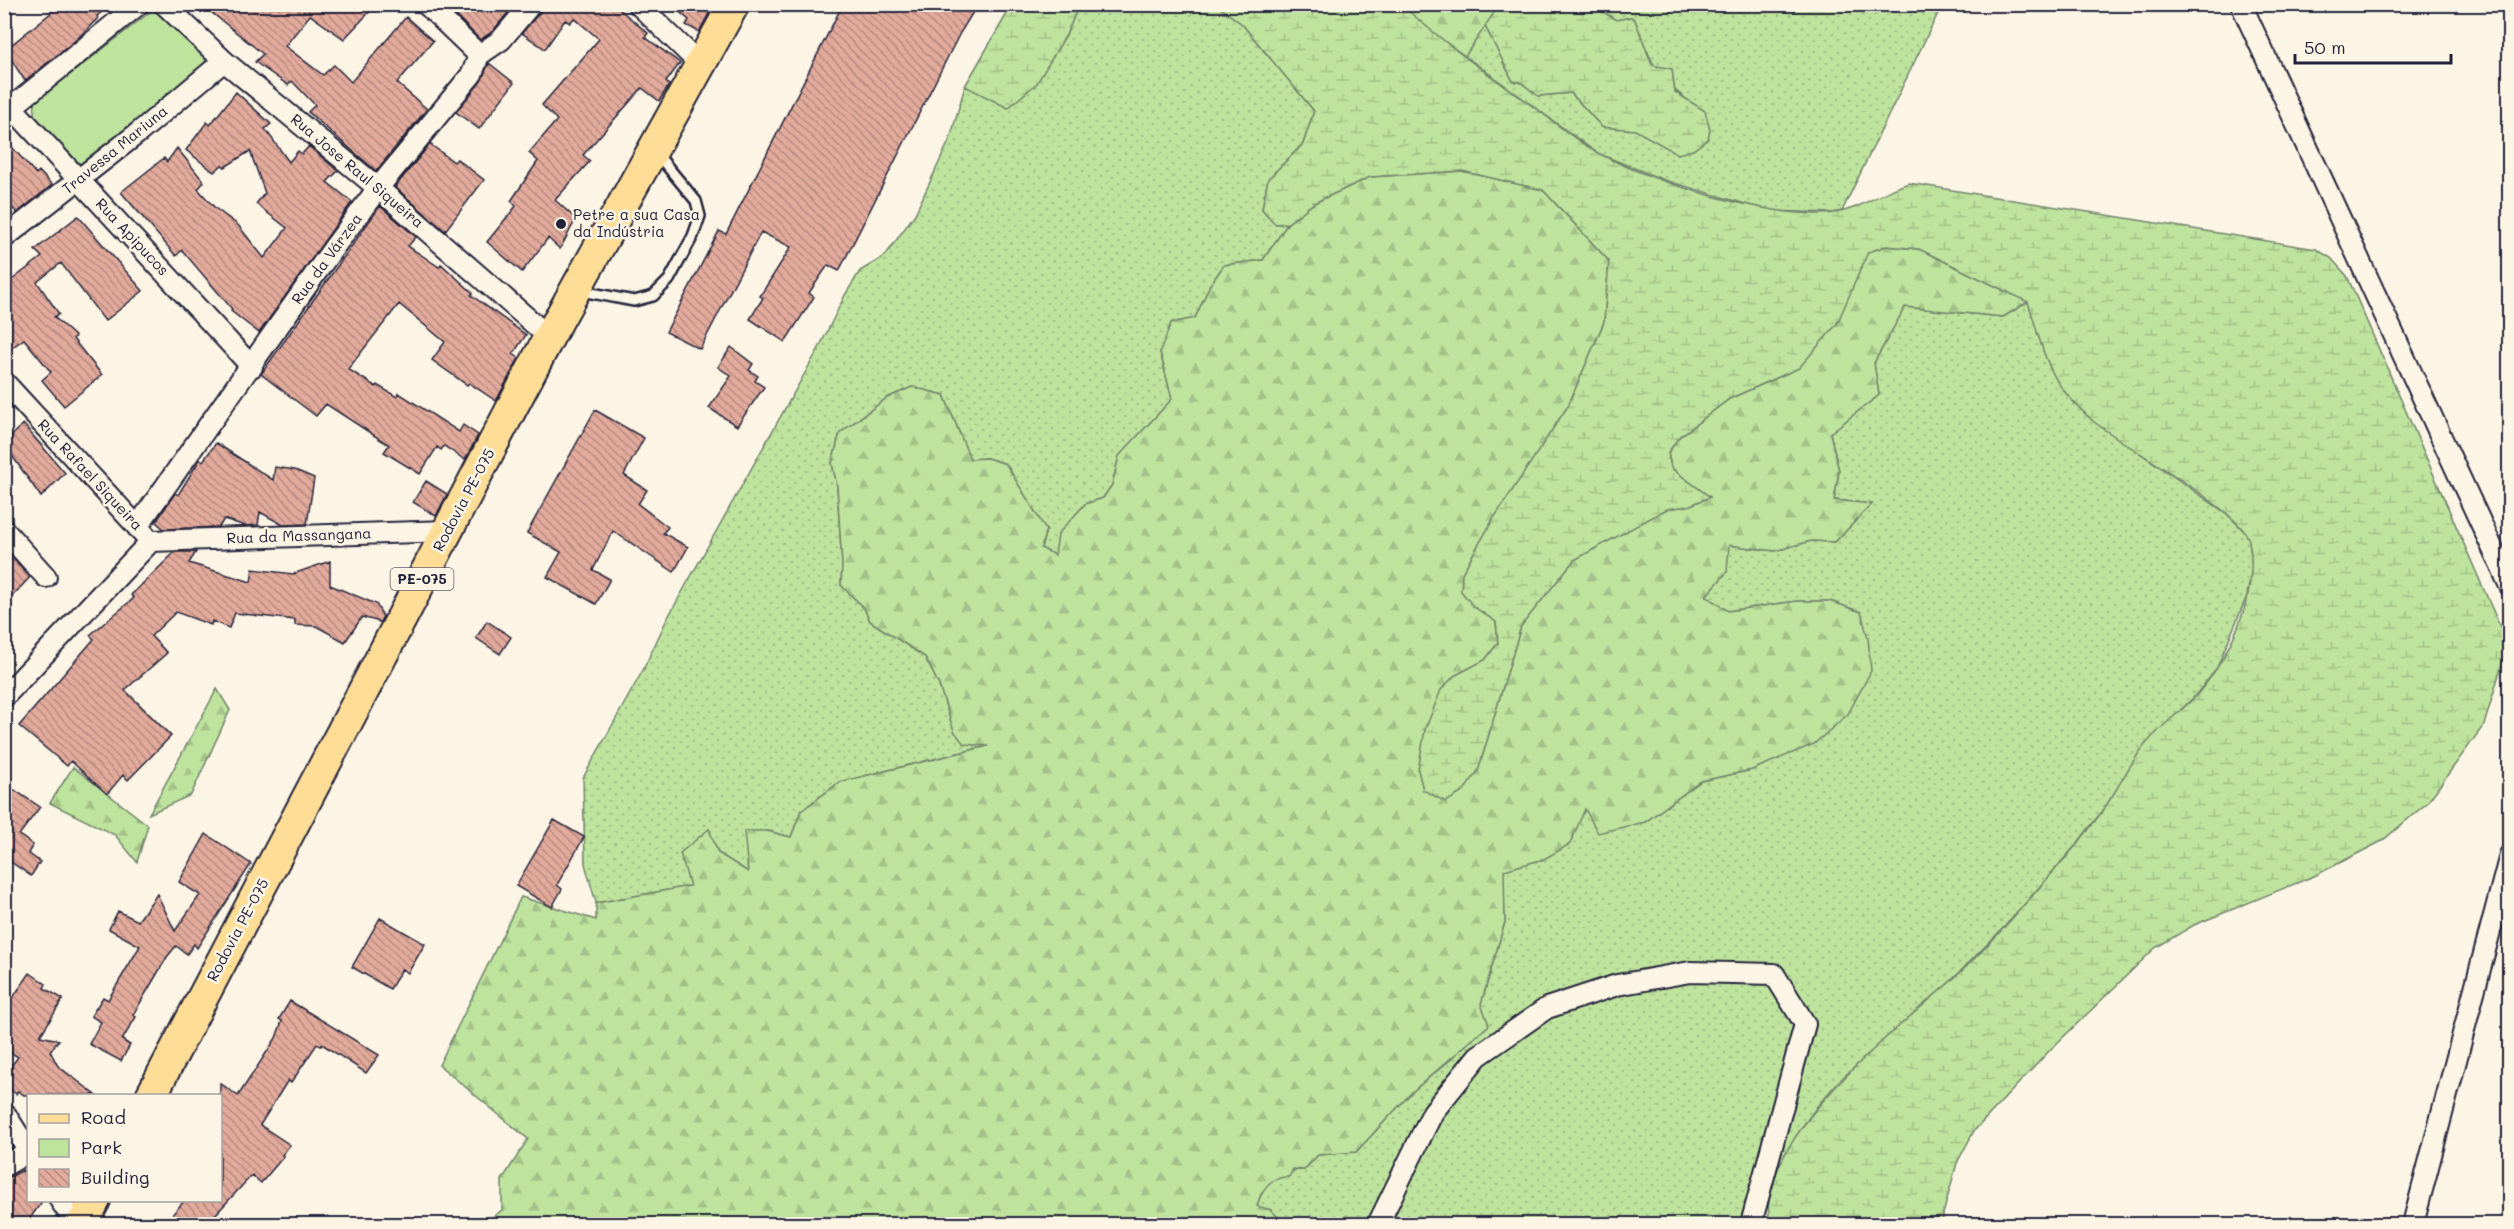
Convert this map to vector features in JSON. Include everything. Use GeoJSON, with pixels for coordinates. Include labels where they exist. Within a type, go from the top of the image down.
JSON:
{"type":"FeatureCollection","features":[{"type":"Feature","properties":{"kind":"main road","name":"Rodovia PE-075"},"geometry":{"type":"LineString","coordinates":[[152,1094],[549,337],[702,66],[734,4]]}},
{"type":"Feature","properties":{"kind":"main road"},"geometry":{"type":"LineString","coordinates":[[82,1224],[94,1202]]}},
{"type":"Feature","properties":{"kind":"street","name":"Rua Apipucos"},"geometry":{"type":"LineString","coordinates":[[140,4],[8,103],[252,367]]}},
{"type":"Feature","properties":{"kind":"street","name":"Rua Jose Raul Siqueira"},"geometry":{"type":"LineString","coordinates":[[164,4],[224,61],[378,188],[549,337]]}},
{"type":"Feature","properties":{"kind":"street"},"geometry":{"type":"LineString","coordinates":[[426,4],[478,55],[501,40],[531,4]]}},
{"type":"Feature","properties":{"kind":"street"},"geometry":{"type":"LineString","coordinates":[[638,4],[702,66]]}},
{"type":"Feature","properties":{"kind":"street"},"geometry":{"type":"LineString","coordinates":[[2241,4],[2510,586]]}},
{"type":"Feature","properties":{"kind":"street","name":"Rua da Várzea"},"geometry":{"type":"LineString","coordinates":[[137,527],[378,188],[472,74],[478,55]]}},
{"type":"Feature","properties":{"kind":"street","name":"Travessa Mariuna"},"geometry":{"type":"LineString","coordinates":[[4,238],[138,133],[224,61]]}},
{"type":"Feature","properties":{"kind":"street","name":"Rua Rafael Siqueira"},"geometry":{"type":"LineString","coordinates":[[4,382],[151,541]]}},
{"type":"Feature","properties":{"kind":"street","name":"Rua da Massangana"},"geometry":{"type":"LineString","coordinates":[[151,541],[447,531]]}},
{"type":"Feature","properties":{"kind":"street"},"geometry":{"type":"LineString","coordinates":[[7,538],[46,577]]}},
{"type":"Feature","properties":{"kind":"street"},"geometry":{"type":"LineString","coordinates":[[4,697],[151,541]]}},
{"type":"Feature","properties":{"kind":"street"},"geometry":{"type":"LineString","coordinates":[[2413,1224],[2510,855]]}},
{"type":"Feature","properties":{"kind":"street"},"geometry":{"type":"LineString","coordinates":[[1378,1224],[1433,1112],[1478,1056],[1547,1008],[1617,985],[1690,972],[1774,974],[1805,1024],[1751,1224]]}},
{"type":"Feature","properties":{"kind":"street"},"geometry":{"type":"LineString","coordinates":[[4,1112],[27,1149]]}},
{"type":"Feature","properties":{"kind":"street"},"geometry":{"type":"LineString","coordinates":[[4,1166],[27,1152]]}},
{"type":"Feature","properties":{"kind":"street"},"geometry":{"type":"LineString","coordinates":[[61,1202],[76,1224]]}},
{"type":"Feature","properties":{"kind":"lane"},"geometry":{"type":"LineString","coordinates":[[576,290],[634,302],[653,296],[669,280],[693,236],[700,216],[696,201],[654,151]]}},
{"type":"Feature","properties":{"kind":"green space"},"geometry":{"type":"Polygon","coordinates":[[[1500,4],[1592,5],[1616,20],[1631,17],[1635,20],[1652,65],[1672,69],[1675,92],[1705,111],[1710,130],[1708,139],[1693,150],[1678,154],[1635,130],[1602,127],[1571,93],[1538,96],[1522,83],[1513,81],[1485,26],[1500,4]]]}},
{"type":"Feature","properties":{"kind":"green space"},"geometry":{"type":"Polygon","coordinates":[[[1012,5],[1079,5],[1066,35],[1037,83],[1008,108],[965,86],[1012,5]]]}},
{"type":"Feature","properties":{"kind":"green space"},"geometry":{"type":"Polygon","coordinates":[[[1079,5],[1217,5],[1242,24],[1314,111],[1303,144],[1268,179],[1262,209],[1275,224],[1288,223],[1263,260],[1224,265],[1210,285],[1195,318],[1160,352],[1172,399],[1119,456],[1112,485],[1103,498],[1085,504],[1055,556],[1041,548],[1046,530],[1006,464],[987,458],[970,459],[944,395],[912,387],[887,398],[840,433],[832,463],[837,486],[842,565],[841,585],[864,608],[870,621],[925,657],[939,685],[950,719],[991,745],[840,782],[801,811],[791,837],[767,831],[748,872],[718,853],[709,830],[690,886],[596,903],[585,864],[583,778],[643,670],[667,619],[819,348],[845,295],[860,271],[885,256],[915,214],[950,139],[965,86],[991,97],[1066,35],[1079,5]]]}},
{"type":"Feature","properties":{"kind":"green space"},"geometry":{"type":"Polygon","coordinates":[[[1217,5],[1402,5],[1467,58],[1598,153],[1681,187],[1747,205],[1809,214],[1834,213],[1854,208],[1909,183],[2316,249],[2331,258],[2347,276],[2501,629],[2503,661],[2484,725],[2427,803],[2382,841],[2314,876],[2194,925],[2155,948],[2050,1050],[1974,1131],[1957,1163],[1943,1214],[1943,1224],[1770,1224],[1770,1192],[1783,1158],[1805,1124],[1864,1058],[1959,974],[2001,931],[2084,835],[2144,746],[2192,700],[2218,666],[2229,647],[2245,605],[2250,583],[2249,541],[2242,528],[2205,496],[2107,432],[2074,402],[2060,386],[2052,372],[2028,302],[1919,249],[1886,246],[1868,252],[1837,324],[1799,368],[1729,399],[1678,438],[1668,453],[1671,468],[1710,497],[1688,506],[1667,509],[1574,560],[1521,626],[1478,771],[1463,792],[1446,802],[1423,790],[1418,770],[1425,730],[1441,690],[1454,676],[1485,660],[1498,643],[1496,622],[1473,606],[1461,591],[1462,573],[1494,518],[1568,406],[1604,322],[1609,261],[1543,190],[1462,171],[1370,177],[1314,203],[1288,223],[1275,224],[1262,209],[1268,179],[1303,144],[1314,111],[1242,24],[1217,5]]]}},
{"type":"Feature","properties":{"kind":"green space"},"geometry":{"type":"Polygon","coordinates":[[[1377,5],[1500,5],[1465,56],[1431,32],[1377,5]]]}},
{"type":"Feature","properties":{"kind":"green space"},"geometry":{"type":"Polygon","coordinates":[[[1592,5],[1942,5],[1842,211],[1833,213],[1769,211],[1664,180],[1597,153],[1465,56],[1485,26],[1513,81],[1522,83],[1539,96],[1571,93],[1602,127],[1635,129],[1678,154],[1705,112],[1677,92],[1660,74],[1647,52],[1635,20],[1631,17],[1616,20],[1592,5]]]}},
{"type":"Feature","properties":{"kind":"green space"},"geometry":{"type":"Polygon","coordinates":[[[154,9],[162,11],[207,55],[205,67],[86,163],[80,164],[34,117],[35,102],[154,9]]]}},
{"type":"Feature","properties":{"kind":"green space"},"geometry":{"type":"Polygon","coordinates":[[[1462,171],[1543,190],[1609,261],[1604,322],[1568,406],[1495,518],[1473,606],[1496,622],[1498,643],[1485,660],[1454,676],[1478,771],[1521,626],[1574,560],[1667,508],[1688,506],[1710,497],[1671,468],[1668,453],[1678,438],[1729,399],[1799,368],[1868,252],[1886,246],[1919,249],[2028,302],[2003,317],[1905,307],[1874,363],[1879,395],[1830,433],[1839,471],[1834,500],[1872,504],[1835,542],[1811,541],[1775,551],[1729,545],[1727,572],[1706,596],[1728,611],[1797,601],[1830,601],[1861,612],[1868,638],[1871,671],[1848,714],[1814,744],[1752,770],[1701,781],[1645,822],[1598,833],[1585,809],[1570,844],[1544,859],[1504,870],[1505,922],[1481,1004],[1489,1025],[1412,1092],[1356,1152],[1318,1155],[1304,1170],[1293,1169],[1289,1177],[1277,1179],[1268,1185],[1257,1206],[1271,1210],[1285,1224],[483,1224],[502,1210],[502,1180],[528,1139],[439,1065],[521,897],[596,920],[596,903],[690,886],[680,853],[709,829],[718,853],[748,872],[744,831],[767,831],[791,837],[801,811],[840,782],[988,746],[964,744],[954,731],[939,685],[925,657],[870,621],[864,608],[841,585],[842,565],[837,486],[832,463],[840,433],[887,398],[912,387],[944,395],[970,459],[987,458],[1006,464],[1046,530],[1041,548],[1055,555],[1058,534],[1085,504],[1103,498],[1112,485],[1119,456],[1172,399],[1160,352],[1171,323],[1195,318],[1210,285],[1224,265],[1263,260],[1288,223],[1314,203],[1370,177],[1462,171]]]}},
{"type":"Feature","properties":{"kind":"green space"},"geometry":{"type":"Polygon","coordinates":[[[2028,302],[2057,380],[2094,421],[2227,514],[2249,536],[2252,567],[2247,596],[2216,670],[2193,698],[2146,744],[2106,806],[2076,845],[2007,924],[1952,980],[1838,1082],[1819,1104],[1800,1130],[1751,1224],[1285,1224],[1257,1206],[1263,1191],[1281,1175],[1304,1170],[1318,1155],[1356,1152],[1412,1092],[1456,1055],[1481,1004],[1505,922],[1503,870],[1544,859],[1585,808],[1645,822],[1701,781],[1752,770],[1861,612],[1830,601],[1797,601],[1728,611],[1706,596],[1727,572],[1728,545],[1775,551],[1811,541],[1835,542],[1872,504],[1834,500],[1839,471],[1830,433],[1879,395],[1874,363],[1905,307],[2003,317],[2028,302]]]}},
{"type":"Feature","properties":{"kind":"green space"},"geometry":{"type":"Polygon","coordinates":[[[217,689],[230,710],[191,795],[149,814],[217,689]]]}},
{"type":"Feature","properties":{"kind":"green space"},"geometry":{"type":"Polygon","coordinates":[[[73,767],[148,825],[137,862],[115,835],[50,803],[73,767]]]}},
{"type":"Feature","properties":{"kind":"building"},"geometry":{"type":"Polygon","coordinates":[[[62,4],[111,4],[77,39],[25,81],[5,50],[62,4]]]}},
{"type":"Feature","properties":{"kind":"building"},"geometry":{"type":"Polygon","coordinates":[[[201,4],[377,4],[344,39],[310,15],[285,46],[323,75],[334,65],[351,82],[406,17],[433,41],[397,83],[427,109],[376,171],[308,112],[315,105],[292,81],[288,85],[255,62],[263,54],[201,4]]]}},
{"type":"Feature","properties":{"kind":"building"},"geometry":{"type":"Polygon","coordinates":[[[445,4],[515,4],[493,31],[480,40],[445,4]]]}},
{"type":"Feature","properties":{"kind":"building"},"geometry":{"type":"Polygon","coordinates":[[[543,4],[613,4],[648,33],[645,37],[680,63],[666,82],[669,85],[659,101],[642,88],[583,155],[590,161],[555,200],[576,219],[560,249],[548,238],[522,272],[487,242],[516,206],[511,201],[538,161],[529,153],[557,120],[542,105],[599,39],[574,18],[570,23],[565,20],[545,49],[522,33],[540,12],[543,4]]]}},
{"type":"Feature","properties":{"kind":"building"},"geometry":{"type":"Polygon","coordinates":[[[670,4],[714,4],[699,32],[686,25],[689,20],[670,4]]]}},
{"type":"Feature","properties":{"kind":"building"},"geometry":{"type":"Polygon","coordinates":[[[843,4],[978,4],[960,33],[839,271],[828,265],[809,293],[814,297],[785,342],[750,319],[763,298],[760,296],[791,247],[761,232],[700,349],[666,332],[719,231],[726,234],[843,4]]]}},
{"type":"Feature","properties":{"kind":"building"},"geometry":{"type":"Polygon","coordinates":[[[489,63],[514,83],[479,129],[456,112],[481,81],[489,63]]]}},
{"type":"Feature","properties":{"kind":"building"},"geometry":{"type":"Polygon","coordinates":[[[236,92],[271,124],[265,129],[289,162],[298,151],[302,154],[309,146],[338,171],[327,182],[352,202],[259,333],[231,311],[232,309],[182,250],[176,256],[121,192],[164,158],[167,162],[177,148],[204,182],[198,189],[215,208],[238,225],[264,258],[287,228],[256,204],[265,193],[250,151],[225,167],[222,165],[214,172],[186,150],[207,122],[210,125],[236,92]]]}},
{"type":"Feature","properties":{"kind":"building"},"geometry":{"type":"Polygon","coordinates":[[[4,138],[36,174],[39,171],[52,185],[17,213],[4,198],[4,138]]]}},
{"type":"Feature","properties":{"kind":"building"},"geometry":{"type":"Polygon","coordinates":[[[430,144],[454,162],[457,159],[484,180],[445,231],[395,187],[430,144]]]}},
{"type":"Feature","properties":{"kind":"building"},"geometry":{"type":"Polygon","coordinates":[[[380,206],[416,237],[408,246],[439,267],[441,264],[473,293],[471,295],[526,335],[513,354],[519,358],[496,401],[469,383],[467,385],[432,360],[445,342],[399,304],[348,369],[397,397],[399,393],[459,432],[463,425],[478,435],[465,460],[444,446],[441,450],[437,447],[420,474],[384,452],[389,445],[326,404],[316,416],[261,374],[380,206]]]}},
{"type":"Feature","properties":{"kind":"building"},"geometry":{"type":"Polygon","coordinates":[[[78,216],[143,291],[105,321],[61,263],[37,282],[59,314],[54,317],[75,336],[73,339],[102,375],[64,406],[42,380],[51,372],[24,339],[4,353],[4,286],[42,257],[35,250],[78,216]]]}},
{"type":"Feature","properties":{"kind":"building"},"geometry":{"type":"Polygon","coordinates":[[[731,347],[753,364],[749,370],[758,376],[755,381],[764,387],[737,426],[709,408],[731,376],[718,367],[731,347]]]}},
{"type":"Feature","properties":{"kind":"building"},"geometry":{"type":"Polygon","coordinates":[[[595,410],[644,438],[624,475],[647,490],[638,504],[668,527],[663,533],[688,547],[674,572],[613,531],[593,570],[610,579],[596,604],[547,577],[561,552],[527,533],[595,410]]]}},
{"type":"Feature","properties":{"kind":"building"},"geometry":{"type":"Polygon","coordinates":[[[23,424],[65,473],[41,497],[4,444],[23,424]]]}},
{"type":"Feature","properties":{"kind":"building"},"geometry":{"type":"Polygon","coordinates":[[[216,443],[273,480],[275,467],[295,470],[314,478],[307,524],[283,525],[260,512],[258,525],[245,526],[224,519],[219,527],[164,529],[156,522],[175,493],[178,495],[200,459],[203,461],[216,443]]]}},
{"type":"Feature","properties":{"kind":"building"},"geometry":{"type":"Polygon","coordinates":[[[426,481],[447,494],[436,516],[413,502],[426,481]]]}},
{"type":"Feature","properties":{"kind":"building"},"geometry":{"type":"Polygon","coordinates":[[[4,549],[30,577],[4,605],[4,549]]]}},
{"type":"Feature","properties":{"kind":"building"},"geometry":{"type":"Polygon","coordinates":[[[175,552],[196,552],[189,563],[251,582],[253,569],[293,574],[330,561],[330,585],[376,604],[383,616],[380,622],[362,617],[345,642],[316,626],[295,625],[295,620],[235,613],[229,628],[212,621],[211,625],[176,612],[151,636],[167,653],[125,690],[171,736],[128,780],[123,775],[107,794],[71,761],[67,766],[19,726],[94,639],[90,635],[134,598],[131,595],[175,552]]]}},
{"type":"Feature","properties":{"kind":"building"},"geometry":{"type":"Polygon","coordinates":[[[487,621],[511,637],[500,654],[476,638],[487,621]]]}},
{"type":"Feature","properties":{"kind":"building"},"geometry":{"type":"Polygon","coordinates":[[[4,783],[40,807],[19,835],[33,845],[28,853],[40,862],[31,876],[4,857],[4,783]]]}},
{"type":"Feature","properties":{"kind":"building"},"geometry":{"type":"Polygon","coordinates":[[[554,820],[584,837],[557,885],[562,889],[552,907],[516,886],[554,820]]]}},
{"type":"Feature","properties":{"kind":"building"},"geometry":{"type":"Polygon","coordinates":[[[206,834],[251,864],[197,948],[194,944],[187,954],[176,946],[167,957],[133,1015],[136,1017],[122,1040],[130,1045],[121,1061],[89,1044],[101,1022],[91,1016],[103,997],[108,1000],[140,946],[109,929],[118,911],[138,921],[157,894],[175,931],[200,895],[179,882],[206,834]]]}},
{"type":"Feature","properties":{"kind":"building"},"geometry":{"type":"Polygon","coordinates":[[[380,918],[425,944],[408,973],[402,969],[390,989],[352,967],[380,918]]]}},
{"type":"Feature","properties":{"kind":"building"},"geometry":{"type":"Polygon","coordinates":[[[30,973],[46,984],[44,988],[63,999],[40,1036],[59,1040],[50,1051],[58,1066],[95,1094],[24,1095],[18,1091],[16,1094],[4,1084],[4,1075],[18,1057],[4,1048],[4,1010],[30,973]]]}},
{"type":"Feature","properties":{"kind":"building"},"geometry":{"type":"Polygon","coordinates":[[[290,1001],[379,1055],[366,1073],[322,1044],[321,1046],[317,1044],[291,1083],[288,1080],[260,1125],[290,1145],[282,1155],[284,1156],[261,1183],[252,1175],[215,1215],[226,1224],[164,1224],[183,1202],[222,1202],[222,1094],[220,1094],[220,1083],[238,1096],[276,1038],[282,1021],[279,1019],[290,1001]]]}},
{"type":"Feature","properties":{"kind":"building"},"geometry":{"type":"Polygon","coordinates":[[[23,1170],[27,1177],[27,1202],[42,1202],[26,1224],[4,1224],[4,1180],[23,1170]]]}},
{"type":"Feature","properties":{"kind":"place","name":"Petre a sua Casa da Indústria"},"geometry":{"type":"Point","coordinates":[561,224]}}]}
